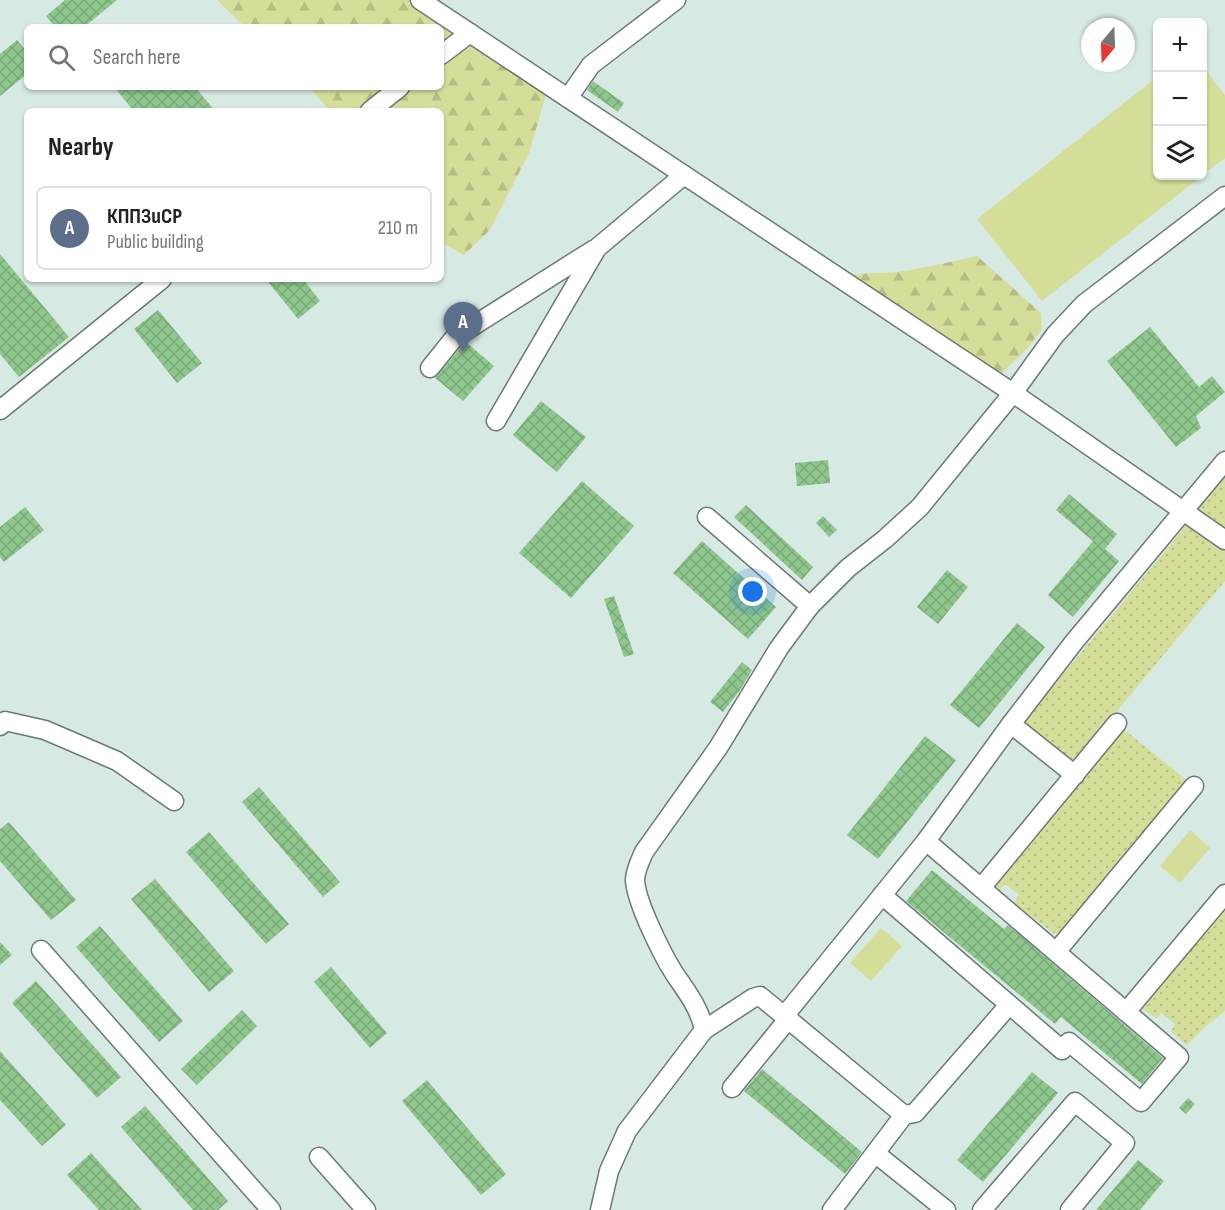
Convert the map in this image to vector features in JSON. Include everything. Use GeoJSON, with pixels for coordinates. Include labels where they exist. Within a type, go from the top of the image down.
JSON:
{"type":"FeatureCollection","features":[{"type":"Feature","properties":{"kind":"street"},"geometry":{"type":"LineString","coordinates":[[420,0],[1013,393],[1225,540]]}},
{"type":"Feature","properties":{"kind":"street"},"geometry":{"type":"LineString","coordinates":[[568,98],[591,65],[676,0]]}},
{"type":"Feature","properties":{"kind":"street"},"geometry":{"type":"LineString","coordinates":[[444,53],[470,33]]}},
{"type":"Feature","properties":{"kind":"street"},"geometry":{"type":"LineString","coordinates":[[374,108],[396,90]]}},
{"type":"Feature","properties":{"kind":"street"},"geometry":{"type":"LineString","coordinates":[[430,368],[454,338],[597,248],[684,175]]}},
{"type":"Feature","properties":{"kind":"street"},"geometry":{"type":"LineString","coordinates":[[704,1030],[701,1014],[665,958],[639,897],[635,880],[644,852],[718,748],[779,648],[810,606],[848,568],[920,507],[1013,393],[1055,335],[1084,304],[1225,196]]}},
{"type":"Feature","properties":{"kind":"street"},"geometry":{"type":"LineString","coordinates":[[496,421],[597,248]]}},
{"type":"Feature","properties":{"kind":"street"},"geometry":{"type":"LineString","coordinates":[[0,410],[158,282]]}},
{"type":"Feature","properties":{"kind":"street"},"geometry":{"type":"LineString","coordinates":[[732,1088],[926,842],[1011,724],[1082,633],[1225,461]]}},
{"type":"Feature","properties":{"kind":"street"},"geometry":{"type":"LineString","coordinates":[[707,518],[810,606]]}},
{"type":"Feature","properties":{"kind":"street"},"geometry":{"type":"LineString","coordinates":[[0,726],[5,721],[45,730],[117,760],[174,801]]}},
{"type":"Feature","properties":{"kind":"street"},"geometry":{"type":"LineString","coordinates":[[981,888],[1117,723]]}},
{"type":"Feature","properties":{"kind":"street"},"geometry":{"type":"LineString","coordinates":[[1011,724],[1075,775]]}},
{"type":"Feature","properties":{"kind":"street"},"geometry":{"type":"LineString","coordinates":[[1056,952],[1194,786]]}},
{"type":"Feature","properties":{"kind":"street"},"geometry":{"type":"LineString","coordinates":[[882,896],[1062,1050],[1069,1042],[1141,1102],[1179,1057],[926,842]]}},
{"type":"Feature","properties":{"kind":"street"},"geometry":{"type":"LineString","coordinates":[[1126,1012],[1225,894]]}},
{"type":"Feature","properties":{"kind":"street"},"geometry":{"type":"LineString","coordinates":[[41,950],[271,1210]]}},
{"type":"Feature","properties":{"kind":"street"},"geometry":{"type":"LineString","coordinates":[[600,1210],[609,1171],[627,1131],[704,1030],[753,998],[760,996],[904,1115]]}},
{"type":"Feature","properties":{"kind":"street"},"geometry":{"type":"LineString","coordinates":[[832,1210],[904,1115],[915,1113],[1009,1005]]}},
{"type":"Feature","properties":{"kind":"street"},"geometry":{"type":"LineString","coordinates":[[982,1210],[1075,1102],[1125,1143],[1070,1210]]}},
{"type":"Feature","properties":{"kind":"street"},"geometry":{"type":"LineString","coordinates":[[875,1153],[946,1210]]}},
{"type":"Feature","properties":{"kind":"street"},"geometry":{"type":"LineString","coordinates":[[319,1156],[366,1210]]}},
{"type":"Feature","properties":{"kind":"green space"},"geometry":{"type":"Polygon","coordinates":[[[217,0],[409,0],[547,91],[529,153],[490,230],[464,255],[444,244],[444,108],[327,108],[312,90],[444,90],[444,24],[242,24],[217,0]]]}},
{"type":"Feature","properties":{"kind":"green space"},"geometry":{"type":"Polygon","coordinates":[[[1207,72],[1225,95],[1225,158],[1207,171],[1207,72]]]}},
{"type":"Feature","properties":{"kind":"green space"},"geometry":{"type":"Polygon","coordinates":[[[1153,80],[1153,180],[1197,180],[1042,301],[977,219],[1153,80]]]}},
{"type":"Feature","properties":{"kind":"green space"},"geometry":{"type":"Polygon","coordinates":[[[977,256],[1041,313],[1042,330],[1026,350],[1001,374],[850,276],[891,273],[977,256]]]}},
{"type":"Feature","properties":{"kind":"green space"},"geometry":{"type":"Polygon","coordinates":[[[1225,475],[1225,532],[1196,512],[1225,475]]]}},
{"type":"Feature","properties":{"kind":"green space"},"geometry":{"type":"Polygon","coordinates":[[[1189,522],[1225,546],[1225,581],[1072,765],[1022,724],[1189,522]]]}},
{"type":"Feature","properties":{"kind":"green space"},"geometry":{"type":"Polygon","coordinates":[[[1122,728],[1189,782],[1063,933],[1055,934],[1014,903],[1019,895],[1005,884],[1000,890],[992,883],[1122,728]]]}},
{"type":"Feature","properties":{"kind":"green space"},"geometry":{"type":"Polygon","coordinates":[[[1190,830],[1210,848],[1180,883],[1160,866],[1190,830]]]}},
{"type":"Feature","properties":{"kind":"green space"},"geometry":{"type":"Polygon","coordinates":[[[1225,906],[1225,1011],[1187,1045],[1171,1032],[1175,1024],[1161,1013],[1156,1019],[1140,1006],[1225,906]]]}},
{"type":"Feature","properties":{"kind":"green space"},"geometry":{"type":"Polygon","coordinates":[[[881,928],[902,946],[871,981],[850,963],[881,928]]]}},
{"type":"Feature","properties":{"kind":"building"},"geometry":{"type":"Polygon","coordinates":[[[65,0],[117,0],[88,24],[53,24],[46,16],[65,0]]]}},
{"type":"Feature","properties":{"kind":"building"},"geometry":{"type":"Polygon","coordinates":[[[17,40],[24,48],[24,76],[0,96],[0,54],[17,40]]]}},
{"type":"Feature","properties":{"kind":"building"},"geometry":{"type":"Polygon","coordinates":[[[593,81],[624,103],[618,112],[587,90],[593,81]]]}},
{"type":"Feature","properties":{"kind":"building"},"geometry":{"type":"Polygon","coordinates":[[[116,90],[198,90],[212,108],[132,108],[116,90]]]}},
{"type":"Feature","properties":{"kind":"building"},"geometry":{"type":"Polygon","coordinates":[[[0,254],[69,337],[19,377],[0,354],[0,254]]]}},
{"type":"Feature","properties":{"kind":"building"},"geometry":{"type":"Polygon","coordinates":[[[305,282],[320,301],[298,319],[269,283],[305,282]]]}},
{"type":"Feature","properties":{"kind":"building"},"geometry":{"type":"Polygon","coordinates":[[[158,310],[202,363],[177,383],[134,329],[158,310]]]}},
{"type":"Feature","properties":{"kind":"building"},"geometry":{"type":"Polygon","coordinates":[[[1150,327],[1199,387],[1212,376],[1225,392],[1196,416],[1201,428],[1176,447],[1107,361],[1150,327]]]}},
{"type":"Feature","properties":{"kind":"building"},"geometry":{"type":"Polygon","coordinates":[[[467,343],[494,366],[463,401],[435,378],[467,343]]]}},
{"type":"Feature","properties":{"kind":"building"},"geometry":{"type":"Polygon","coordinates":[[[541,401],[586,437],[557,472],[513,435],[541,401]]]}},
{"type":"Feature","properties":{"kind":"building"},"geometry":{"type":"Polygon","coordinates":[[[828,460],[830,483],[797,486],[795,463],[828,460]]]}},
{"type":"Feature","properties":{"kind":"building"},"geometry":{"type":"Polygon","coordinates":[[[582,481],[634,526],[571,598],[519,553],[582,481]]]}},
{"type":"Feature","properties":{"kind":"building"},"geometry":{"type":"Polygon","coordinates":[[[1069,494],[1117,534],[1105,549],[1119,561],[1073,617],[1048,595],[1093,541],[1056,510],[1069,494]]]}},
{"type":"Feature","properties":{"kind":"building"},"geometry":{"type":"Polygon","coordinates":[[[746,505],[813,567],[802,580],[734,517],[746,505]]]}},
{"type":"Feature","properties":{"kind":"building"},"geometry":{"type":"Polygon","coordinates":[[[25,507],[44,530],[4,562],[0,557],[0,527],[25,507]]]}},
{"type":"Feature","properties":{"kind":"building"},"geometry":{"type":"Polygon","coordinates":[[[823,516],[837,530],[829,537],[816,523],[823,516]]]}},
{"type":"Feature","properties":{"kind":"building"},"geometry":{"type":"Polygon","coordinates":[[[702,541],[776,607],[748,639],[673,573],[702,541]]]}},
{"type":"Feature","properties":{"kind":"building"},"geometry":{"type":"Polygon","coordinates":[[[947,570],[968,587],[938,624],[917,607],[947,570]]]}},
{"type":"Feature","properties":{"kind":"building"},"geometry":{"type":"Polygon","coordinates":[[[614,596],[634,654],[624,657],[604,599],[614,596]]]}},
{"type":"Feature","properties":{"kind":"building"},"geometry":{"type":"Polygon","coordinates":[[[1017,623],[1045,647],[979,728],[950,705],[1017,623]]]}},
{"type":"Feature","properties":{"kind":"building"},"geometry":{"type":"Polygon","coordinates":[[[742,662],[752,670],[723,712],[710,702],[742,662]]]}},
{"type":"Feature","properties":{"kind":"building"},"geometry":{"type":"Polygon","coordinates":[[[925,736],[956,760],[878,859],[847,835],[925,736]]]}},
{"type":"Feature","properties":{"kind":"building"},"geometry":{"type":"Polygon","coordinates":[[[259,787],[340,882],[323,897],[242,802],[259,787]]]}},
{"type":"Feature","properties":{"kind":"building"},"geometry":{"type":"Polygon","coordinates":[[[9,822],[76,900],[51,920],[0,861],[0,829],[9,822]]]}},
{"type":"Feature","properties":{"kind":"building"},"geometry":{"type":"Polygon","coordinates":[[[209,832],[289,924],[266,944],[186,852],[209,832]]]}},
{"type":"Feature","properties":{"kind":"building"},"geometry":{"type":"Polygon","coordinates":[[[932,870],[1004,929],[1008,925],[1163,1058],[1142,1084],[1061,1017],[1055,1024],[906,901],[932,870]]]}},
{"type":"Feature","properties":{"kind":"building"},"geometry":{"type":"Polygon","coordinates":[[[155,879],[234,971],[209,992],[131,899],[155,879]]]}},
{"type":"Feature","properties":{"kind":"building"},"geometry":{"type":"Polygon","coordinates":[[[100,926],[183,1021],[159,1042],[76,947],[100,926]]]}},
{"type":"Feature","properties":{"kind":"building"},"geometry":{"type":"Polygon","coordinates":[[[0,942],[12,955],[0,965],[0,942]]]}},
{"type":"Feature","properties":{"kind":"building"},"geometry":{"type":"Polygon","coordinates":[[[331,967],[387,1033],[370,1048],[314,982],[331,967]]]}},
{"type":"Feature","properties":{"kind":"building"},"geometry":{"type":"Polygon","coordinates":[[[36,981],[121,1077],[97,1098],[12,1003],[36,981]]]}},
{"type":"Feature","properties":{"kind":"building"},"geometry":{"type":"Polygon","coordinates":[[[242,1010],[257,1026],[197,1085],[181,1069],[242,1010]]]}},
{"type":"Feature","properties":{"kind":"building"},"geometry":{"type":"Polygon","coordinates":[[[0,1051],[66,1125],[42,1146],[0,1100],[0,1051]]]}},
{"type":"Feature","properties":{"kind":"building"},"geometry":{"type":"Polygon","coordinates":[[[762,1069],[862,1152],[845,1174],[744,1091],[762,1069]]]}},
{"type":"Feature","properties":{"kind":"building"},"geometry":{"type":"Polygon","coordinates":[[[1032,1072],[1058,1093],[983,1182],[957,1160],[1032,1072]]]}},
{"type":"Feature","properties":{"kind":"building"},"geometry":{"type":"Polygon","coordinates":[[[427,1080],[506,1174],[481,1195],[402,1101],[427,1080]]]}},
{"type":"Feature","properties":{"kind":"building"},"geometry":{"type":"Polygon","coordinates":[[[1188,1098],[1195,1104],[1186,1114],[1179,1108],[1188,1098]]]}},
{"type":"Feature","properties":{"kind":"building"},"geometry":{"type":"Polygon","coordinates":[[[145,1106],[228,1201],[218,1210],[193,1210],[121,1127],[145,1106]]]}},
{"type":"Feature","properties":{"kind":"building"},"geometry":{"type":"Polygon","coordinates":[[[91,1153],[142,1210],[99,1210],[67,1175],[91,1153]]]}},
{"type":"Feature","properties":{"kind":"building"},"geometry":{"type":"Polygon","coordinates":[[[1138,1160],[1164,1181],[1140,1210],[1096,1210],[1138,1160]]]}},
{"type":"Feature","properties":{"kind":"place","name":"КППЗиСР"},"geometry":{"type":"Point","coordinates":[463,352]}}]}
